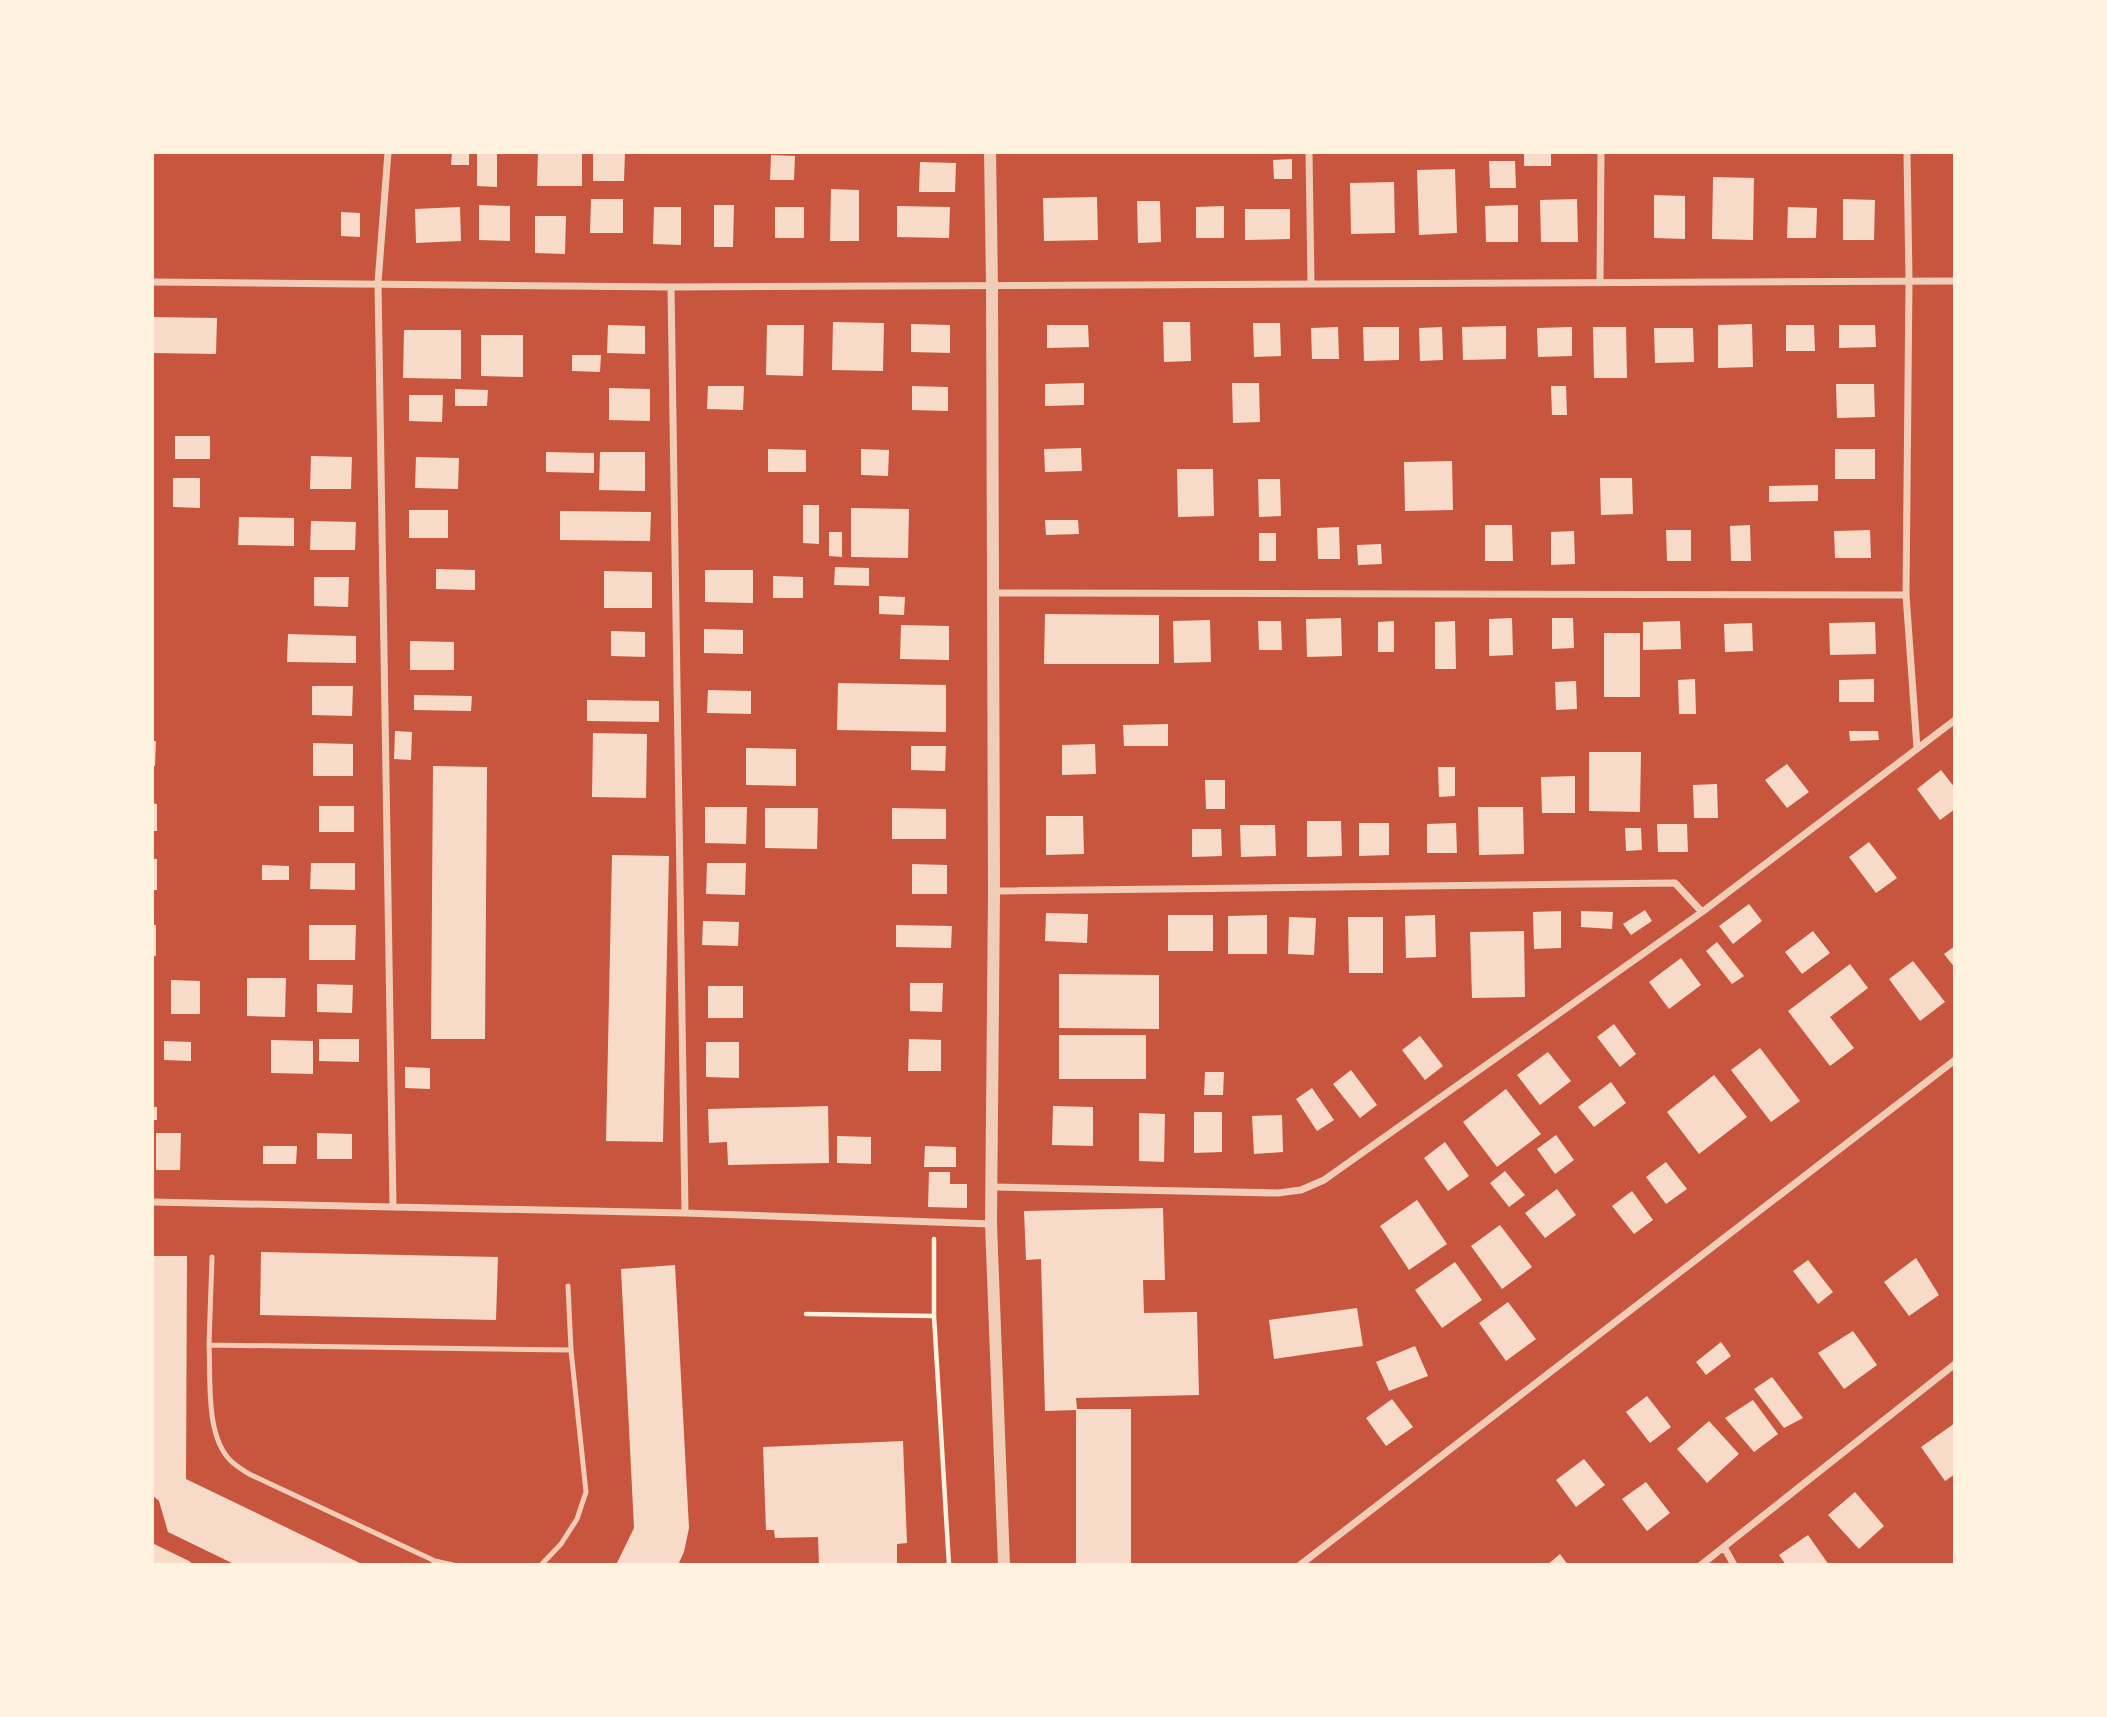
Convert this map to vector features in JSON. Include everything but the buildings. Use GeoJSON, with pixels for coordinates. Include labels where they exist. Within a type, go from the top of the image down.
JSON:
{"type":"FeatureCollection","features":[{"type":"Feature","properties":{"kind":"street"},"geometry":{"type":"LineString","coordinates":[[388,152],[378,283],[393,1206]]}},
{"type":"Feature","properties":{"kind":"street"},"geometry":{"type":"LineString","coordinates":[[989,152],[992,285],[994,891],[991,1224],[1004,1565]]}},
{"type":"Feature","properties":{"kind":"street"},"geometry":{"type":"LineString","coordinates":[[1309,152],[1311,283]]}},
{"type":"Feature","properties":{"kind":"street"},"geometry":{"type":"LineString","coordinates":[[1601,152],[1601,283]]}},
{"type":"Feature","properties":{"kind":"street"},"geometry":{"type":"LineString","coordinates":[[1907,152],[1909,280],[1906,595],[1917,748]]}},
{"type":"Feature","properties":{"kind":"street"},"geometry":{"type":"LineString","coordinates":[[152,282],[671,287],[1955,281]]}},
{"type":"Feature","properties":{"kind":"street"},"geometry":{"type":"LineString","coordinates":[[671,287],[685,1213]]}},
{"type":"Feature","properties":{"kind":"street"},"geometry":{"type":"LineString","coordinates":[[992,593],[1906,595]]}},
{"type":"Feature","properties":{"kind":"street"},"geometry":{"type":"LineString","coordinates":[[991,1187],[1278,1193],[1301,1190],[1324,1180],[1702,912],[1955,720]]}},
{"type":"Feature","properties":{"kind":"street"},"geometry":{"type":"LineString","coordinates":[[994,891],[1675,883],[1702,912]]}},
{"type":"Feature","properties":{"kind":"street"},"geometry":{"type":"LineString","coordinates":[[1300,1565],[1955,1060]]}},
{"type":"Feature","properties":{"kind":"street"},"geometry":{"type":"LineString","coordinates":[[152,1202],[685,1213],[991,1224]]}},
{"type":"Feature","properties":{"kind":"street"},"geometry":{"type":"LineString","coordinates":[[1701,1565],[1955,1364]]}},
{"type":"Feature","properties":{"kind":"street"},"geometry":{"type":"LineString","coordinates":[[1724,1547],[1734,1565]]}},
{"type":"Feature","properties":{"kind":"lane"},"geometry":{"type":"LineString","coordinates":[[212,1257],[209,1345],[213,1419],[218,1441],[230,1461],[249,1474],[434,1563],[453,1565]]}},
{"type":"Feature","properties":{"kind":"lane"},"geometry":{"type":"LineString","coordinates":[[541,1565],[562,1544],[577,1519],[586,1493],[571,1350],[568,1286]]}},
{"type":"Feature","properties":{"kind":"lane"},"geometry":{"type":"LineString","coordinates":[[209,1345],[571,1350]]}},
{"type":"Feature","properties":{"kind":"path"},"geometry":{"type":"LineString","coordinates":[[934,1224],[934,1316],[949,1565]]}},
{"type":"Feature","properties":{"kind":"path"},"geometry":{"type":"LineString","coordinates":[[806,1314],[934,1316]]}}]}
